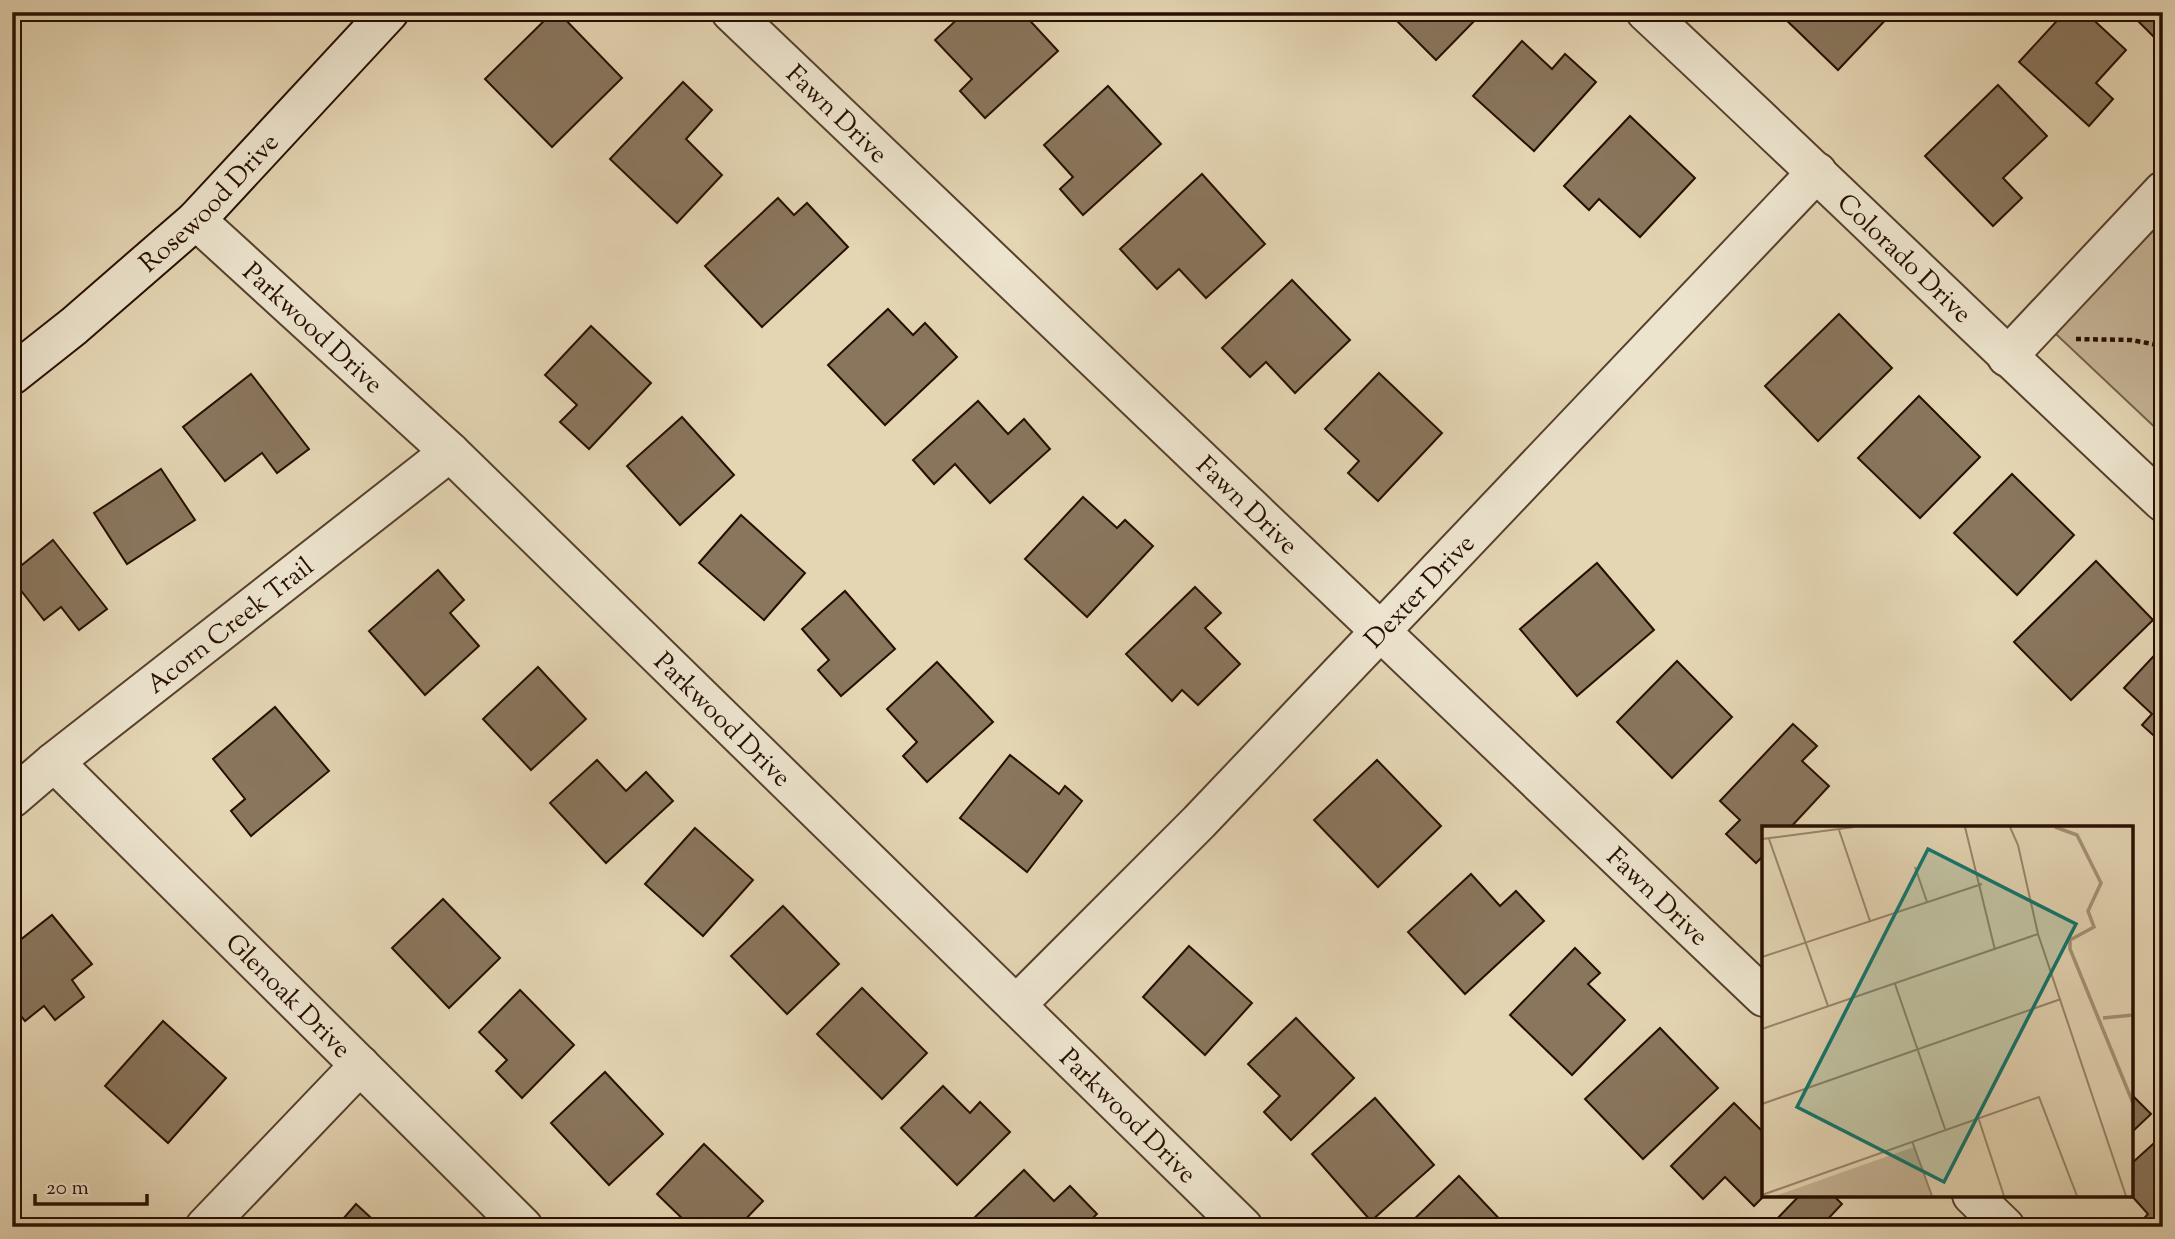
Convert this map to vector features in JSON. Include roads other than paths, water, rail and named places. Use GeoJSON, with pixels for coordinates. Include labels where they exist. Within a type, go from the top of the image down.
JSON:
{"type":"FeatureCollection","features":[{"type":"Feature","properties":{"kind":"street","name":"Rosewood Drive"},"geometry":{"type":"LineString","coordinates":[[12,375],[74,326],[196,220],[389,12]]}},
{"type":"Feature","properties":{"kind":"street","name":"Fawn Drive"},"geometry":{"type":"LineString","coordinates":[[731,12],[1762,995]]}},
{"type":"Feature","properties":{"kind":"street","name":"Colorado Drive"},"geometry":{"type":"LineString","coordinates":[[1646,12],[2163,502]]}},
{"type":"Feature","properties":{"kind":"street","name":"Dexter Drive"},"geometry":{"type":"LineString","coordinates":[[1016,1005],[1199,822],[1817,172]]}},
{"type":"Feature","properties":{"kind":"street"},"geometry":{"type":"LineString","coordinates":[[2007,357],[2163,191]]}},
{"type":"Feature","properties":{"kind":"street","name":"Parkwood Drive"},"geometry":{"type":"LineString","coordinates":[[196,220],[450,452],[1243,1227]]}},
{"type":"Feature","properties":{"kind":"street","name":"Acorn Creek Trail"},"geometry":{"type":"LineString","coordinates":[[12,798],[54,762],[450,452]]}},
{"type":"Feature","properties":{"kind":"street","name":"Glenoak Drive"},"geometry":{"type":"LineString","coordinates":[[54,762],[523,1227]]}},
{"type":"Feature","properties":{"kind":"street"},"geometry":{"type":"LineString","coordinates":[[205,1227],[360,1065]]}},
{"type":"Feature","properties":{"kind":"street"},"geometry":{"type":"LineString","coordinates":[[1974,1197],[2005,1227]]}}]}
